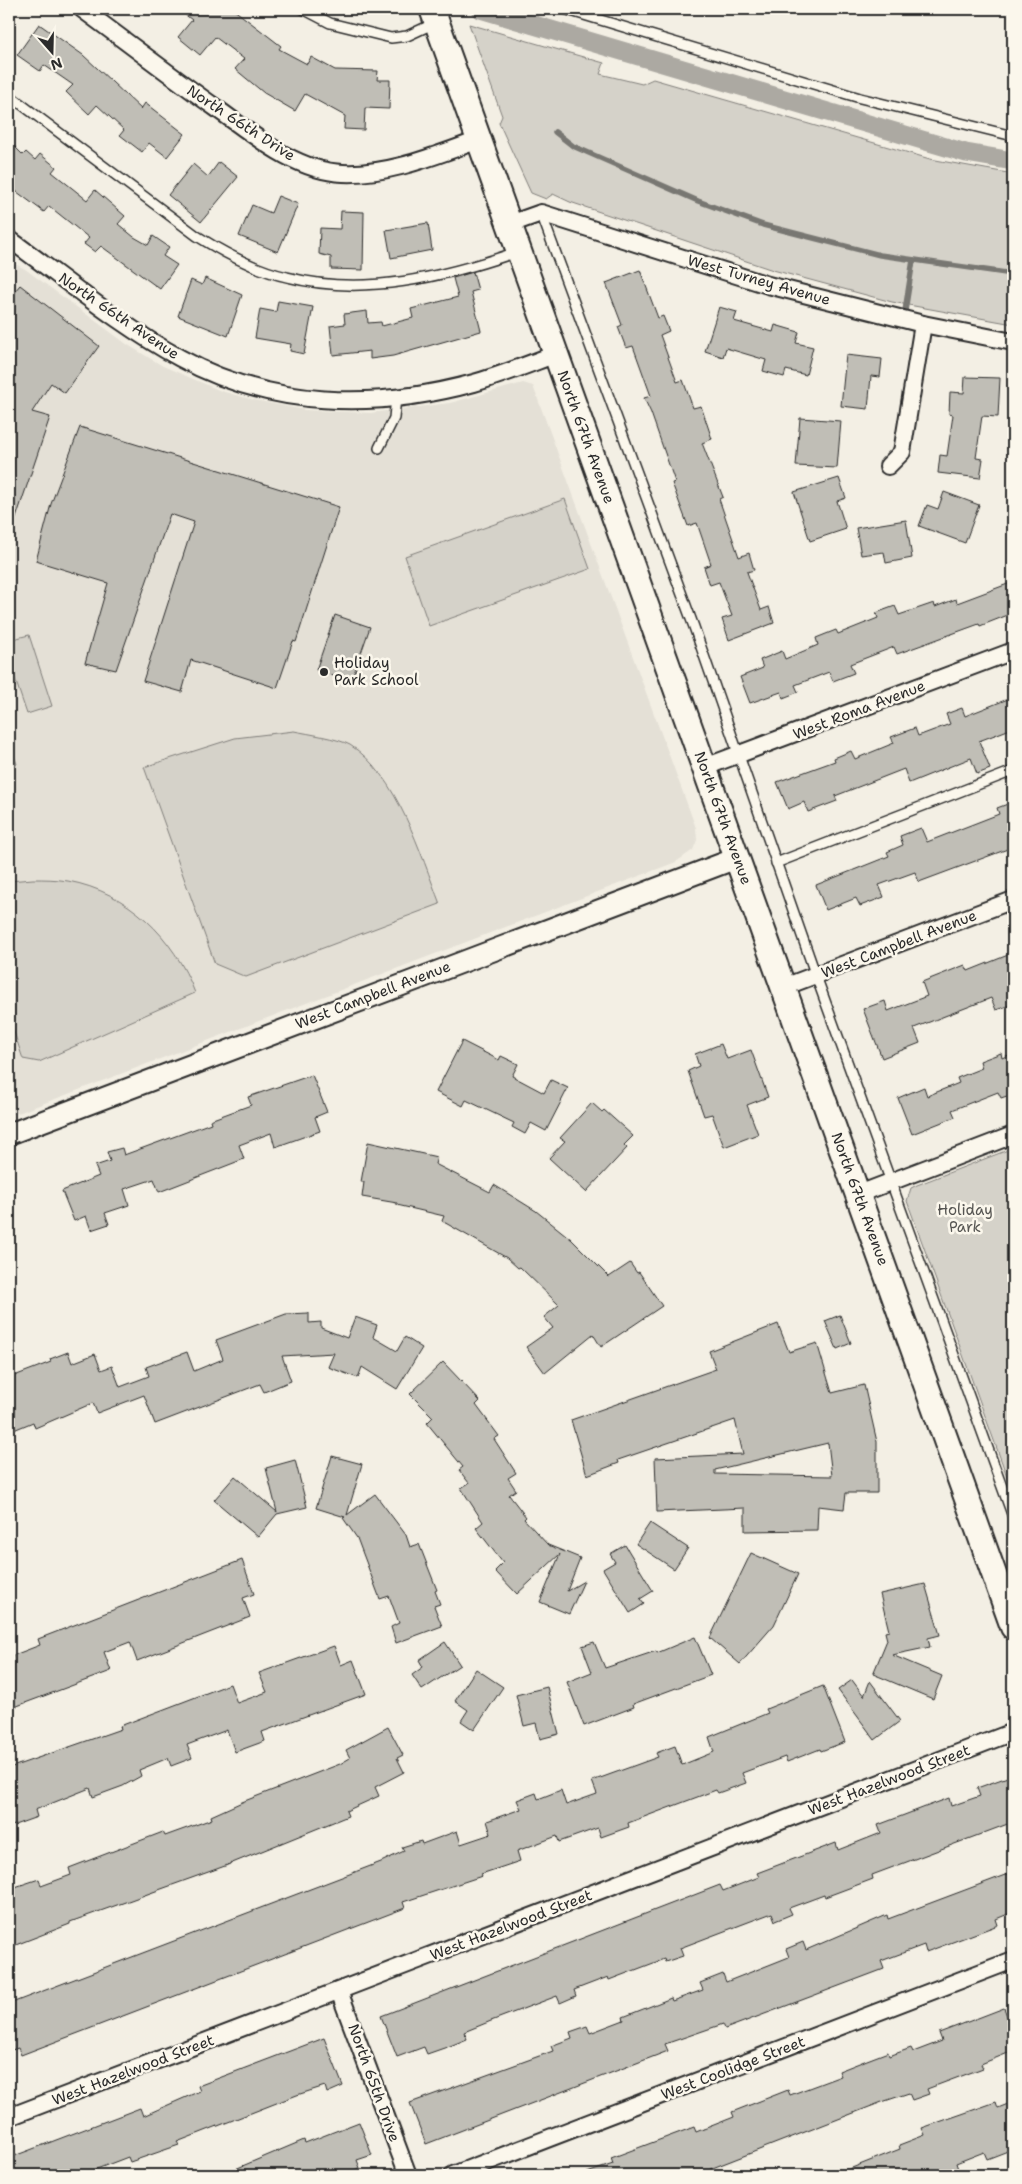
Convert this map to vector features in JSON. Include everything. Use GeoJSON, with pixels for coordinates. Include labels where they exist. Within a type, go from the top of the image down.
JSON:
{"type":"FeatureCollection","features":[{"type":"Feature","properties":{"kind":"main road","name":"North 67th Avenue"},"geometry":{"type":"LineString","coordinates":[[434,15],[1013,1627]]}},
{"type":"Feature","properties":{"kind":"street","name":"North 66th Drive"},"geometry":{"type":"LineString","coordinates":[[82,9],[174,79],[262,140],[287,156],[317,169],[343,173],[371,172],[396,167],[479,140]]}},
{"type":"Feature","properties":{"kind":"street"},"geometry":{"type":"LineString","coordinates":[[510,224],[541,213]]}},
{"type":"Feature","properties":{"kind":"street","name":"West Turney Avenue"},"geometry":{"type":"LineString","coordinates":[[541,213],[768,285],[923,324],[1013,342]]}},
{"type":"Feature","properties":{"kind":"street","name":"North 66th Avenue"},"geometry":{"type":"LineString","coordinates":[[9,239],[145,337],[180,358],[216,376],[313,400],[351,401],[440,391],[475,383],[556,354]]}},
{"type":"Feature","properties":{"kind":"street"},"geometry":{"type":"LineString","coordinates":[[888,466],[902,452],[923,324]]}},
{"type":"Feature","properties":{"kind":"street","name":"West Roma Avenue"},"geometry":{"type":"LineString","coordinates":[[705,767],[1013,651]]}},
{"type":"Feature","properties":{"kind":"street","name":"West Campbell Avenue"},"geometry":{"type":"LineString","coordinates":[[9,1134],[737,858]]}},
{"type":"Feature","properties":{"kind":"street","name":"West Campbell Avenue"},"geometry":{"type":"LineString","coordinates":[[784,987],[1013,900]]}},
{"type":"Feature","properties":{"kind":"street"},"geometry":{"type":"LineString","coordinates":[[859,1194],[1013,1135]]}},
{"type":"Feature","properties":{"kind":"street","name":"West Hazelwood Street"},"geometry":{"type":"LineString","coordinates":[[9,2117],[1013,1732]]}},
{"type":"Feature","properties":{"kind":"street","name":"West Coolidge Street"},"geometry":{"type":"LineString","coordinates":[[454,2175],[1013,1960]]}},
{"type":"Feature","properties":{"kind":"street","name":"North 65th Drive"},"geometry":{"type":"LineString","coordinates":[[339,1991],[408,2175]]}},
{"type":"Feature","properties":{"kind":"lane"},"geometry":{"type":"LineString","coordinates":[[303,9],[330,23],[391,38],[407,36],[434,15]]}},
{"type":"Feature","properties":{"kind":"lane"},"geometry":{"type":"LineString","coordinates":[[564,9],[860,98],[1013,136]]}},
{"type":"Feature","properties":{"kind":"lane"},"geometry":{"type":"LineString","coordinates":[[9,95],[197,236],[225,253],[286,278],[349,286],[399,283],[482,264],[519,252]]}},
{"type":"Feature","properties":{"kind":"lane"},"geometry":{"type":"LineString","coordinates":[[541,213],[740,755],[816,976],[1013,1516]]}},
{"type":"Feature","properties":{"kind":"lane"},"geometry":{"type":"LineString","coordinates":[[379,448],[394,418],[396,397]]}},
{"type":"Feature","properties":{"kind":"lane"},"geometry":{"type":"LineString","coordinates":[[776,863],[1013,772]]}},
{"type":"Feature","properties":{"kind":"shaded area","name":"Holiday Park School"},"geometry":{"type":"Polygon","coordinates":[[[9,261],[25,269],[128,345],[163,366],[221,391],[254,400],[305,410],[370,413],[450,403],[523,383],[533,386],[696,828],[697,840],[693,850],[676,862],[21,1112],[13,1114],[9,1112],[9,261]]]}},
{"type":"Feature","properties":{"kind":"green space"},"geometry":{"type":"Polygon","coordinates":[[[469,24],[604,63],[600,74],[642,84],[653,79],[930,159],[1013,174],[1013,324],[892,302],[773,270],[570,202],[553,194],[546,199],[531,193],[499,123],[502,116],[469,24]]]}},
{"type":"Feature","properties":{"kind":"green space"},"geometry":{"type":"Polygon","coordinates":[[[565,499],[590,569],[429,626],[405,556],[565,499]]]}},
{"type":"Feature","properties":{"kind":"green space"},"geometry":{"type":"Polygon","coordinates":[[[29,635],[52,706],[27,714],[9,661],[9,640],[29,635]]]}},
{"type":"Feature","properties":{"kind":"green space"},"geometry":{"type":"Polygon","coordinates":[[[294,731],[331,738],[350,745],[367,758],[381,775],[406,817],[440,904],[246,977],[215,964],[144,767],[235,738],[294,731]]]}},
{"type":"Feature","properties":{"kind":"green space"},"geometry":{"type":"Polygon","coordinates":[[[9,742],[17,764],[9,767],[9,742]]]}},
{"type":"Feature","properties":{"kind":"green space"},"geometry":{"type":"Polygon","coordinates":[[[33,879],[64,880],[90,887],[110,895],[129,907],[146,920],[175,953],[195,993],[39,1062],[23,1059],[9,1017],[9,881],[33,879]]]}},
{"type":"Feature","properties":{"kind":"green space","name":"Holiday Park"},"geometry":{"type":"Polygon","coordinates":[[[1013,1148],[1013,1493],[907,1201],[911,1188],[917,1185],[1013,1148]]]}},
{"type":"Feature","properties":{"kind":"building"},"geometry":{"type":"Polygon","coordinates":[[[178,9],[233,9],[281,46],[279,49],[307,64],[311,57],[335,70],[378,71],[377,80],[390,80],[389,109],[365,108],[364,130],[344,129],[345,116],[305,94],[295,111],[264,93],[235,69],[244,59],[215,37],[200,55],[178,37],[192,20],[178,9]]]}},
{"type":"Feature","properties":{"kind":"building"},"geometry":{"type":"Polygon","coordinates":[[[39,24],[83,55],[141,109],[145,103],[185,134],[167,157],[149,143],[142,152],[120,135],[124,130],[97,105],[89,114],[66,92],[73,85],[44,65],[40,71],[17,55],[39,24]]]}},
{"type":"Feature","properties":{"kind":"building"},"geometry":{"type":"Polygon","coordinates":[[[9,141],[23,155],[26,152],[35,160],[40,154],[56,167],[52,172],[87,200],[95,190],[125,216],[118,224],[134,237],[148,245],[153,236],[169,247],[163,256],[177,265],[160,289],[101,246],[95,252],[84,244],[89,238],[49,206],[44,212],[9,186],[9,141]]]}},
{"type":"Feature","properties":{"kind":"building"},"geometry":{"type":"Polygon","coordinates":[[[219,162],[238,177],[201,222],[168,195],[193,164],[208,177],[219,162]]]}},
{"type":"Feature","properties":{"kind":"building"},"geometry":{"type":"Polygon","coordinates":[[[278,196],[298,204],[278,252],[239,236],[252,205],[271,213],[278,196]]]}},
{"type":"Feature","properties":{"kind":"building"},"geometry":{"type":"Polygon","coordinates":[[[341,211],[364,212],[363,270],[331,269],[331,257],[319,254],[320,228],[340,229],[341,211]]]}},
{"type":"Feature","properties":{"kind":"building"},"geometry":{"type":"Polygon","coordinates":[[[428,223],[432,250],[391,258],[386,230],[428,223]]]}},
{"type":"Feature","properties":{"kind":"building"},"geometry":{"type":"Polygon","coordinates":[[[640,270],[658,318],[663,316],[669,331],[660,335],[677,382],[683,380],[693,408],[701,406],[712,439],[702,443],[723,497],[719,499],[739,557],[749,553],[754,570],[747,572],[761,610],[769,607],[774,623],[729,640],[722,619],[732,616],[719,582],[710,585],[704,567],[711,564],[697,523],[688,526],[672,483],[675,482],[644,398],[651,396],[633,346],[626,348],[618,327],[622,325],[606,283],[640,270]]]}},
{"type":"Feature","properties":{"kind":"building"},"geometry":{"type":"Polygon","coordinates":[[[473,272],[478,290],[471,292],[481,331],[393,356],[370,359],[370,351],[333,355],[330,326],[345,324],[344,314],[367,311],[368,323],[381,322],[382,326],[413,318],[411,309],[458,297],[453,278],[473,272]]]}},
{"type":"Feature","properties":{"kind":"building"},"geometry":{"type":"Polygon","coordinates":[[[205,278],[242,295],[228,336],[178,316],[191,280],[202,285],[205,278]]]}},
{"type":"Feature","properties":{"kind":"building"},"geometry":{"type":"Polygon","coordinates":[[[20,285],[99,346],[65,393],[51,383],[32,412],[50,417],[12,530],[9,529],[9,298],[20,285]]]}},
{"type":"Feature","properties":{"kind":"building"},"geometry":{"type":"Polygon","coordinates":[[[278,301],[313,307],[304,354],[290,351],[291,344],[255,338],[260,309],[276,312],[278,301]]]}},
{"type":"Feature","properties":{"kind":"building"},"geometry":{"type":"Polygon","coordinates":[[[719,307],[737,312],[734,321],[773,332],[775,325],[799,332],[796,343],[813,347],[806,375],[786,370],[784,377],[763,371],[766,360],[726,348],[723,357],[705,351],[719,307]]]}},
{"type":"Feature","properties":{"kind":"building"},"geometry":{"type":"Polygon","coordinates":[[[846,355],[882,359],[880,377],[871,376],[868,409],[841,406],[846,355]]]}},
{"type":"Feature","properties":{"kind":"building"},"geometry":{"type":"Polygon","coordinates":[[[965,377],[1000,378],[998,417],[982,416],[976,458],[983,459],[980,478],[938,473],[940,455],[947,456],[953,415],[949,414],[950,392],[964,393],[965,377]]]}},
{"type":"Feature","properties":{"kind":"building"},"geometry":{"type":"Polygon","coordinates":[[[800,418],[841,421],[837,468],[796,466],[800,418]]]}},
{"type":"Feature","properties":{"kind":"building"},"geometry":{"type":"Polygon","coordinates":[[[80,427],[339,507],[296,642],[293,641],[277,688],[191,660],[182,692],[143,681],[194,522],[170,514],[116,670],[85,663],[108,583],[36,561],[51,504],[80,427]]]}},
{"type":"Feature","properties":{"kind":"building"},"geometry":{"type":"Polygon","coordinates":[[[839,478],[846,498],[837,501],[846,529],[810,541],[794,492],[839,478]]]}},
{"type":"Feature","properties":{"kind":"building"},"geometry":{"type":"Polygon","coordinates":[[[944,492],[979,505],[965,543],[919,526],[927,505],[938,509],[944,492]]]}},
{"type":"Feature","properties":{"kind":"building"},"geometry":{"type":"Polygon","coordinates":[[[906,520],[912,558],[886,563],[884,552],[861,555],[856,528],[906,520]]]}},
{"type":"Feature","properties":{"kind":"building"},"geometry":{"type":"Polygon","coordinates":[[[1013,582],[1013,613],[897,654],[894,647],[850,664],[854,673],[833,681],[829,672],[795,685],[798,692],[783,698],[781,692],[750,703],[740,677],[763,668],[760,660],[782,651],[785,659],[818,645],[816,638],[836,630],[838,634],[878,618],[876,613],[895,606],[899,615],[934,603],[935,607],[956,599],[957,603],[1013,582]]]}},
{"type":"Feature","properties":{"kind":"building"},"geometry":{"type":"Polygon","coordinates":[[[335,615],[370,627],[351,682],[316,670],[335,615]]]}},
{"type":"Feature","properties":{"kind":"building"},"geometry":{"type":"Polygon","coordinates":[[[1013,697],[1013,728],[979,741],[990,769],[977,774],[971,758],[909,783],[904,769],[835,796],[837,801],[808,812],[804,802],[788,809],[777,782],[835,761],[834,758],[851,751],[855,759],[894,743],[891,737],[915,728],[918,736],[950,724],[946,714],[962,708],[965,716],[1013,697]]]}},
{"type":"Feature","properties":{"kind":"building"},"geometry":{"type":"Polygon","coordinates":[[[1013,802],[1013,847],[919,882],[915,872],[879,885],[884,897],[860,906],[856,898],[826,910],[816,885],[889,856],[887,852],[903,845],[900,836],[921,828],[927,842],[999,814],[997,808],[1013,802]]]}},
{"type":"Feature","properties":{"kind":"building"},"geometry":{"type":"Polygon","coordinates":[[[1013,953],[1013,1004],[996,1010],[991,998],[914,1028],[920,1043],[882,1058],[863,1009],[885,1001],[888,1011],[927,996],[922,982],[965,965],[968,971],[1013,953]]]}},
{"type":"Feature","properties":{"kind":"building"},"geometry":{"type":"Polygon","coordinates":[[[462,1041],[499,1060],[501,1056],[518,1064],[512,1076],[544,1093],[551,1080],[568,1088],[546,1131],[531,1123],[525,1134],[512,1127],[514,1123],[466,1100],[463,1106],[436,1092],[462,1041]]]}},
{"type":"Feature","properties":{"kind":"building"},"geometry":{"type":"Polygon","coordinates":[[[721,1044],[727,1059],[751,1050],[768,1097],[747,1105],[758,1134],[724,1147],[712,1114],[704,1116],[688,1071],[699,1066],[695,1054],[721,1044]]]}},
{"type":"Feature","properties":{"kind":"building"},"geometry":{"type":"Polygon","coordinates":[[[1001,1053],[1002,1058],[1013,1053],[1013,1094],[1001,1098],[998,1092],[952,1110],[955,1117],[912,1134],[898,1098],[924,1087],[927,1096],[959,1083],[957,1078],[982,1068],[980,1061],[1001,1053]]]}},
{"type":"Feature","properties":{"kind":"building"},"geometry":{"type":"Polygon","coordinates":[[[312,1075],[327,1112],[315,1117],[320,1131],[275,1147],[271,1133],[239,1145],[244,1159],[159,1192],[154,1179],[124,1189],[129,1205],[105,1213],[109,1224],[91,1230],[86,1216],[74,1221],[62,1191],[99,1176],[95,1166],[110,1161],[107,1152],[122,1148],[124,1155],[211,1123],[210,1120],[251,1105],[248,1097],[312,1075]]]}},
{"type":"Feature","properties":{"kind":"building"},"geometry":{"type":"Polygon","coordinates":[[[592,1103],[602,1112],[604,1110],[633,1136],[624,1145],[627,1148],[586,1192],[549,1158],[565,1141],[560,1138],[592,1103]]]}},
{"type":"Feature","properties":{"kind":"building"},"geometry":{"type":"Polygon","coordinates":[[[368,1142],[437,1157],[435,1164],[490,1192],[494,1185],[536,1211],[571,1239],[609,1277],[630,1263],[637,1273],[639,1272],[662,1306],[601,1347],[593,1334],[545,1373],[526,1347],[553,1328],[544,1317],[559,1305],[520,1267],[518,1268],[507,1258],[442,1221],[444,1216],[397,1205],[397,1203],[362,1197],[364,1182],[361,1182],[368,1142]]]}},
{"type":"Feature","properties":{"kind":"building"},"geometry":{"type":"Polygon","coordinates":[[[309,1313],[309,1323],[321,1322],[321,1328],[347,1338],[355,1317],[377,1325],[373,1337],[397,1351],[405,1337],[422,1348],[397,1389],[362,1367],[358,1378],[328,1367],[334,1353],[282,1356],[291,1381],[264,1392],[260,1384],[155,1424],[144,1395],[97,1413],[93,1403],[35,1428],[33,1422],[9,1432],[9,1378],[51,1362],[50,1359],[68,1352],[72,1363],[95,1354],[101,1370],[112,1366],[120,1387],[149,1376],[146,1367],[187,1352],[194,1371],[223,1359],[216,1340],[286,1314],[309,1313]]]}},
{"type":"Feature","properties":{"kind":"building"},"geometry":{"type":"Polygon","coordinates":[[[840,1315],[851,1343],[837,1349],[825,1321],[840,1315]]]}},
{"type":"Feature","properties":{"kind":"building"},"geometry":{"type":"Polygon","coordinates":[[[778,1324],[789,1352],[817,1343],[832,1393],[864,1385],[877,1442],[877,1493],[846,1493],[844,1509],[818,1506],[817,1530],[745,1531],[745,1508],[657,1512],[655,1458],[743,1454],[735,1420],[618,1460],[619,1463],[587,1475],[571,1420],[716,1369],[709,1351],[778,1324]],[[828,1443],[715,1470],[715,1474],[832,1476],[828,1443]]]}},
{"type":"Feature","properties":{"kind":"building"},"geometry":{"type":"Polygon","coordinates":[[[443,1362],[480,1401],[476,1405],[499,1436],[494,1439],[516,1473],[508,1478],[516,1490],[509,1495],[526,1517],[524,1519],[548,1545],[580,1558],[567,1591],[584,1581],[569,1614],[540,1602],[560,1554],[517,1594],[495,1571],[503,1563],[476,1528],[483,1522],[461,1488],[469,1483],[459,1470],[463,1467],[427,1423],[433,1417],[410,1394],[443,1362]]]}},
{"type":"Feature","properties":{"kind":"building"},"geometry":{"type":"Polygon","coordinates":[[[332,1456],[362,1464],[347,1515],[375,1494],[406,1535],[410,1547],[419,1544],[437,1590],[435,1591],[440,1604],[434,1606],[442,1626],[396,1643],[391,1627],[399,1623],[389,1596],[380,1599],[357,1538],[343,1518],[345,1517],[316,1508],[332,1456]]]}},
{"type":"Feature","properties":{"kind":"building"},"geometry":{"type":"Polygon","coordinates":[[[295,1460],[307,1507],[277,1514],[258,1537],[214,1500],[235,1476],[277,1512],[266,1468],[295,1460]]]}},
{"type":"Feature","properties":{"kind":"building"},"geometry":{"type":"Polygon","coordinates":[[[650,1523],[688,1548],[674,1569],[636,1544],[650,1523]]]}},
{"type":"Feature","properties":{"kind":"building"},"geometry":{"type":"Polygon","coordinates":[[[625,1545],[653,1591],[640,1599],[644,1604],[630,1613],[603,1569],[615,1562],[610,1554],[625,1545]]]}},
{"type":"Feature","properties":{"kind":"building"},"geometry":{"type":"Polygon","coordinates":[[[751,1553],[798,1574],[774,1625],[740,1664],[710,1638],[751,1553]]]}},
{"type":"Feature","properties":{"kind":"building"},"geometry":{"type":"Polygon","coordinates":[[[242,1560],[254,1594],[243,1598],[250,1617],[137,1661],[130,1642],[104,1652],[111,1671],[9,1709],[9,1657],[40,1645],[38,1639],[242,1560]]]}},
{"type":"Feature","properties":{"kind":"building"},"geometry":{"type":"Polygon","coordinates":[[[925,1584],[940,1635],[928,1638],[930,1647],[892,1655],[942,1676],[933,1699],[873,1674],[887,1640],[885,1632],[889,1631],[880,1594],[925,1584]]]}},
{"type":"Feature","properties":{"kind":"building"},"geometry":{"type":"Polygon","coordinates":[[[695,1637],[711,1675],[633,1704],[634,1707],[584,1726],[567,1682],[592,1672],[582,1646],[594,1642],[605,1668],[656,1651],[657,1653],[695,1637]]]}},
{"type":"Feature","properties":{"kind":"building"},"geometry":{"type":"Polygon","coordinates":[[[445,1642],[460,1665],[422,1690],[412,1675],[423,1667],[419,1660],[445,1642]]]}},
{"type":"Feature","properties":{"kind":"building"},"geometry":{"type":"Polygon","coordinates":[[[334,1646],[341,1665],[353,1660],[366,1694],[262,1732],[265,1741],[235,1752],[227,1730],[187,1745],[192,1758],[171,1766],[168,1758],[139,1770],[141,1776],[123,1786],[93,1797],[90,1788],[35,1810],[37,1817],[9,1827],[9,1768],[121,1729],[120,1726],[230,1684],[237,1703],[267,1692],[259,1673],[334,1646]]]}},
{"type":"Feature","properties":{"kind":"building"},"geometry":{"type":"Polygon","coordinates":[[[476,1669],[503,1687],[474,1730],[461,1721],[468,1710],[455,1701],[476,1669]]]}},
{"type":"Feature","properties":{"kind":"building"},"geometry":{"type":"Polygon","coordinates":[[[852,1680],[864,1696],[870,1681],[900,1721],[875,1740],[838,1690],[852,1680]]]}},
{"type":"Feature","properties":{"kind":"building"},"geometry":{"type":"Polygon","coordinates":[[[823,1686],[845,1742],[821,1751],[820,1749],[787,1762],[785,1757],[742,1773],[746,1783],[718,1793],[716,1790],[628,1823],[629,1827],[601,1837],[598,1828],[559,1842],[557,1836],[517,1851],[520,1861],[481,1874],[482,1876],[403,1902],[405,1908],[21,2055],[18,2048],[9,2051],[9,2004],[381,1862],[404,1851],[402,1847],[421,1841],[422,1844],[457,1831],[461,1844],[491,1834],[487,1821],[521,1809],[517,1800],[536,1793],[538,1799],[561,1790],[566,1805],[597,1794],[592,1781],[658,1757],[656,1753],[675,1746],[682,1765],[714,1752],[709,1737],[768,1713],[766,1709],[823,1686]]]}},
{"type":"Feature","properties":{"kind":"building"},"geometry":{"type":"Polygon","coordinates":[[[547,1687],[559,1734],[540,1739],[536,1723],[524,1726],[516,1695],[547,1687]]]}},
{"type":"Feature","properties":{"kind":"building"},"geometry":{"type":"Polygon","coordinates":[[[388,1727],[403,1755],[397,1758],[404,1772],[375,1787],[379,1796],[346,1811],[348,1816],[225,1866],[70,1922],[70,1924],[13,1946],[9,1935],[9,1889],[39,1879],[41,1886],[71,1875],[69,1868],[163,1832],[165,1836],[212,1819],[211,1816],[242,1802],[340,1764],[350,1758],[346,1750],[388,1727]]]}},
{"type":"Feature","properties":{"kind":"building"},"geometry":{"type":"Polygon","coordinates":[[[1013,1775],[1013,1822],[872,1875],[873,1879],[789,1908],[792,1914],[775,1921],[772,1913],[680,1948],[683,1956],[665,1962],[664,1959],[609,1980],[608,1977],[574,1990],[576,1996],[560,2003],[557,1996],[491,2021],[464,2032],[467,2039],[450,2046],[427,2054],[424,2047],[397,2057],[381,2016],[720,1885],[723,1891],[759,1877],[757,1873],[836,1843],[838,1850],[881,1833],[878,1825],[949,1798],[951,1806],[980,1796],[977,1788],[1013,1775]]]}},
{"type":"Feature","properties":{"kind":"building"},"geometry":{"type":"Polygon","coordinates":[[[1013,1872],[1013,1912],[996,1919],[998,1925],[926,1952],[924,1945],[881,1961],[884,1969],[725,2029],[723,2024],[665,2044],[668,2051],[426,2144],[410,2103],[553,2051],[551,2046],[572,2038],[570,2032],[587,2026],[590,2033],[624,2020],[623,2017],[671,1998],[672,2001],[703,1990],[700,1983],[723,1974],[726,1982],[789,1957],[786,1949],[803,1942],[806,1950],[887,1915],[888,1919],[1013,1872]]]}},
{"type":"Feature","properties":{"kind":"building"},"geometry":{"type":"Polygon","coordinates":[[[1004,2008],[1007,2016],[1013,2013],[1013,2051],[981,2064],[983,2068],[927,2089],[929,2094],[912,2100],[909,2093],[882,2102],[710,2169],[712,2175],[588,2175],[587,2173],[613,2164],[611,2158],[694,2127],[696,2132],[734,2117],[732,2112],[788,2090],[790,2095],[841,2076],[839,2071],[888,2052],[889,2056],[911,2048],[913,2052],[942,2041],[939,2033],[1004,2008]]]}},
{"type":"Feature","properties":{"kind":"building"},"geometry":{"type":"Polygon","coordinates":[[[324,2038],[343,2086],[327,2093],[325,2086],[297,2095],[177,2142],[179,2145],[130,2162],[128,2157],[81,2175],[12,2175],[9,2158],[140,2108],[143,2116],[200,2091],[198,2086],[324,2038]]]}},
{"type":"Feature","properties":{"kind":"building"},"geometry":{"type":"Polygon","coordinates":[[[996,2102],[998,2108],[1013,2102],[1013,2149],[987,2159],[984,2152],[956,2163],[958,2169],[942,2175],[834,2175],[900,2149],[899,2145],[925,2135],[922,2128],[996,2102]]]}},
{"type":"Feature","properties":{"kind":"building"},"geometry":{"type":"Polygon","coordinates":[[[359,2122],[372,2155],[357,2160],[360,2168],[342,2175],[221,2175],[304,2140],[305,2143],[359,2122]]]}},
{"type":"Feature","properties":{"kind":"waterway"},"geometry":{"type":"LineString","coordinates":[[480,9],[966,153],[1013,161]]}},
{"type":"Feature","properties":{"kind":"waterway"},"geometry":{"type":"LineString","coordinates":[[555,132],[573,146],[698,201],[763,225],[880,255],[1013,274]]}},
{"type":"Feature","properties":{"kind":"waterway"},"geometry":{"type":"LineString","coordinates":[[905,311],[913,260]]}},
{"type":"Feature","properties":{"kind":"place","name":"Holiday Park School"},"geometry":{"type":"Point","coordinates":[324,672]}}]}
